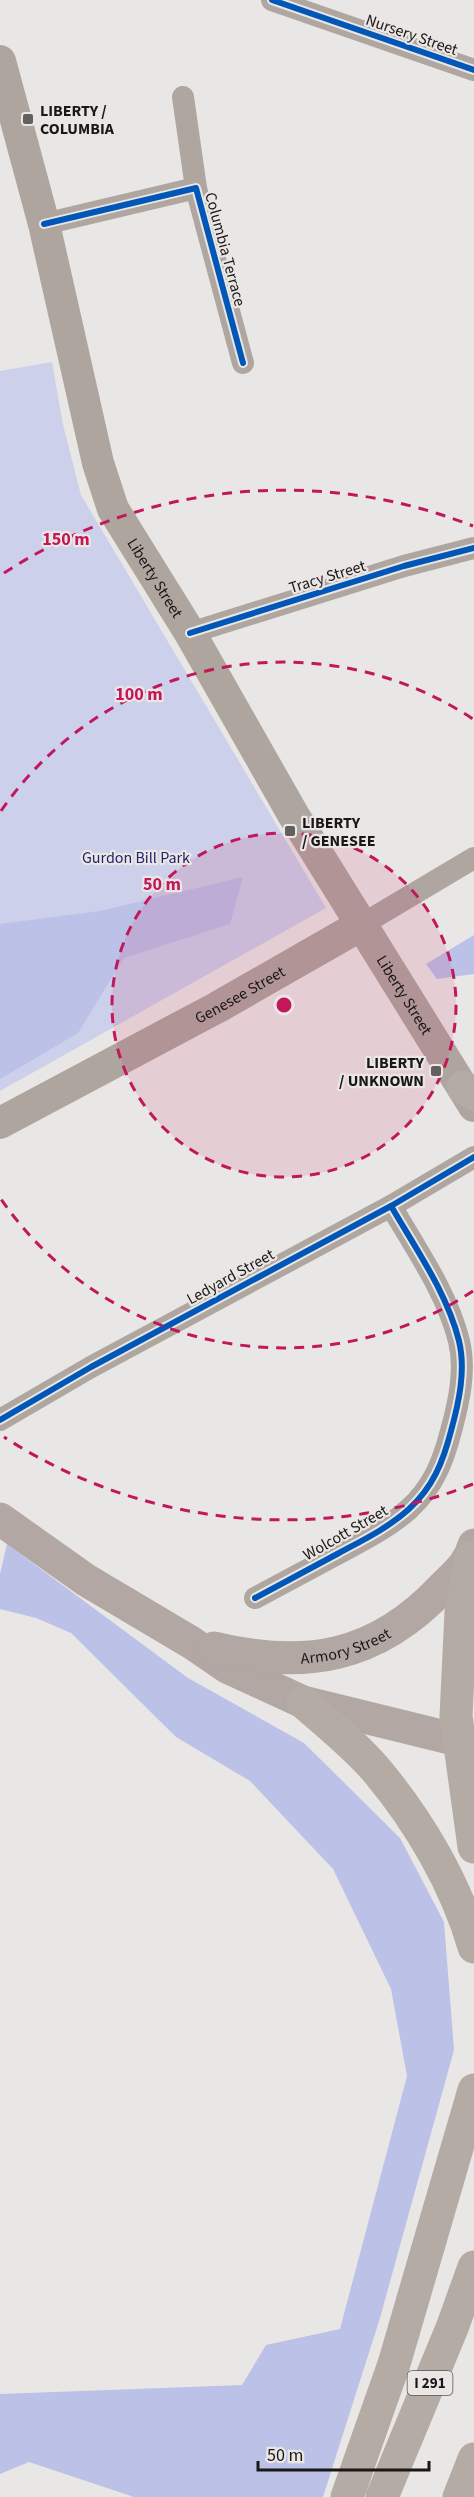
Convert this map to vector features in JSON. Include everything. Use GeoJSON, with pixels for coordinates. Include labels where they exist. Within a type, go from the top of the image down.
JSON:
{"type":"FeatureCollection","features":[{"type":"Feature","properties":{"kind":"highway"},"geometry":{"type":"LineString","coordinates":[[471,1559],[461,1612],[456,1716],[466,1742],[474,1847]]}},
{"type":"Feature","properties":{"kind":"highway"},"geometry":{"type":"LineString","coordinates":[[303,1702],[348,1741],[376,1770],[409,1812],[442,1870],[467,1923],[474,1947]]}},
{"type":"Feature","properties":{"kind":"highway"},"geometry":{"type":"LineString","coordinates":[[347,2497],[394,2364],[474,2090]]}},
{"type":"Feature","properties":{"kind":"highway","name":"I 291"},"geometry":{"type":"LineString","coordinates":[[382,2497],[452,2328],[474,2267]]}},
{"type":"Feature","properties":{"kind":"highway"},"geometry":{"type":"LineString","coordinates":[[459,2497],[474,2459]]}},
{"type":"Feature","properties":{"kind":"main road","name":"Liberty Street"},"geometry":{"type":"LineString","coordinates":[[0,61],[2,76],[44,224],[98,463],[113,509],[190,633],[294,816],[470,1096]]}},
{"type":"Feature","properties":{"kind":"main road","name":"Genesee Street"},"geometry":{"type":"LineString","coordinates":[[0,1124],[218,1007],[363,924]]}},
{"type":"Feature","properties":{"kind":"main road","name":"Armory Street"},"geometry":{"type":"LineString","coordinates":[[0,1519],[86,1580],[192,1643],[227,1667],[303,1702],[466,1742]]}},
{"type":"Feature","properties":{"kind":"main road","name":"Armory Street"},"geometry":{"type":"LineString","coordinates":[[192,1643],[247,1656],[309,1658],[343,1653],[376,1639],[404,1622],[424,1607],[471,1559]]}},
{"type":"Feature","properties":{"kind":"main road"},"geometry":{"type":"LineString","coordinates":[[471,1559],[474,1639]]}},
{"type":"Feature","properties":{"kind":"street","name":"Nursery Street"},"geometry":{"type":"LineString","coordinates":[[272,0],[474,70]]}},
{"type":"Feature","properties":{"kind":"street"},"geometry":{"type":"LineString","coordinates":[[183,97],[196,188]]}},
{"type":"Feature","properties":{"kind":"street","name":"Columbia Terrace"},"geometry":{"type":"LineString","coordinates":[[44,224],[196,188],[243,363]]}},
{"type":"Feature","properties":{"kind":"street","name":"Tracy Street"},"geometry":{"type":"LineString","coordinates":[[190,633],[404,566],[474,548]]}},
{"type":"Feature","properties":{"kind":"street","name":"Genesee Street"},"geometry":{"type":"LineString","coordinates":[[363,924],[474,858]]}},
{"type":"Feature","properties":{"kind":"street","name":"Ledyard Street"},"geometry":{"type":"LineString","coordinates":[[0,1420],[101,1362],[391,1206],[474,1157]]}},
{"type":"Feature","properties":{"kind":"street","name":"Wolcott Street"},"geometry":{"type":"LineString","coordinates":[[255,1598],[379,1532],[408,1509],[431,1485],[447,1446],[459,1402],[462,1369],[459,1342],[448,1310],[429,1271],[391,1206]]}},
{"type":"Feature","properties":{"kind":"green space","name":"Gurdon Bill Park"},"geometry":{"type":"Polygon","coordinates":[[[52,362],[63,425],[81,495],[326,908],[0,1091],[0,371],[52,362]]]}},
{"type":"Feature","properties":{"kind":"shaded area"},"geometry":{"type":"Polygon","coordinates":[[[243,877],[230,924],[124,958],[78,1033],[0,1079],[0,924],[100,911],[243,877]]]}},
{"type":"Feature","properties":{"kind":"shaded area"},"geometry":{"type":"Polygon","coordinates":[[[474,935],[474,974],[437,979],[426,964],[474,935]]]}},
{"type":"Feature","properties":{"kind":"shaded area"},"geometry":{"type":"Polygon","coordinates":[[[7,1544],[188,1678],[304,1743],[400,1838],[444,1922],[454,2050],[380,2318],[323,2497],[134,2497],[29,2462],[0,2474],[0,2394],[242,2385],[266,2345],[340,2329],[407,2076],[391,1989],[333,1869],[250,1781],[176,1737],[71,1633],[36,1618],[0,1609],[0,1574],[7,1544]]]}},
{"type":"Feature","properties":{"kind":"cycle path"},"geometry":{"type":"LineString","coordinates":[[272,0],[474,70]]}},
{"type":"Feature","properties":{"kind":"cycle path"},"geometry":{"type":"LineString","coordinates":[[44,224],[196,188],[243,363]]}},
{"type":"Feature","properties":{"kind":"cycle path"},"geometry":{"type":"LineString","coordinates":[[190,633],[404,566],[474,548]]}},
{"type":"Feature","properties":{"kind":"cycle path"},"geometry":{"type":"LineString","coordinates":[[0,1420],[91,1367],[391,1206],[474,1157]]}},
{"type":"Feature","properties":{"kind":"cycle path"},"geometry":{"type":"LineString","coordinates":[[255,1598],[384,1528],[401,1516],[425,1492],[444,1453],[461,1386],[462,1363],[459,1341],[439,1289],[391,1206]]}},
{"type":"Feature","properties":{"kind":"place","name":"LIBERTY / COLUMBIA"},"geometry":{"type":"Point","coordinates":[28,119]}},
{"type":"Feature","properties":{"kind":"place","name":"LIBERTY / GENESEE"},"geometry":{"type":"Point","coordinates":[290,831]}},
{"type":"Feature","properties":{"kind":"place","name":"LIBERTY / UNKNOWN"},"geometry":{"type":"Point","coordinates":[436,1071]}}]}
